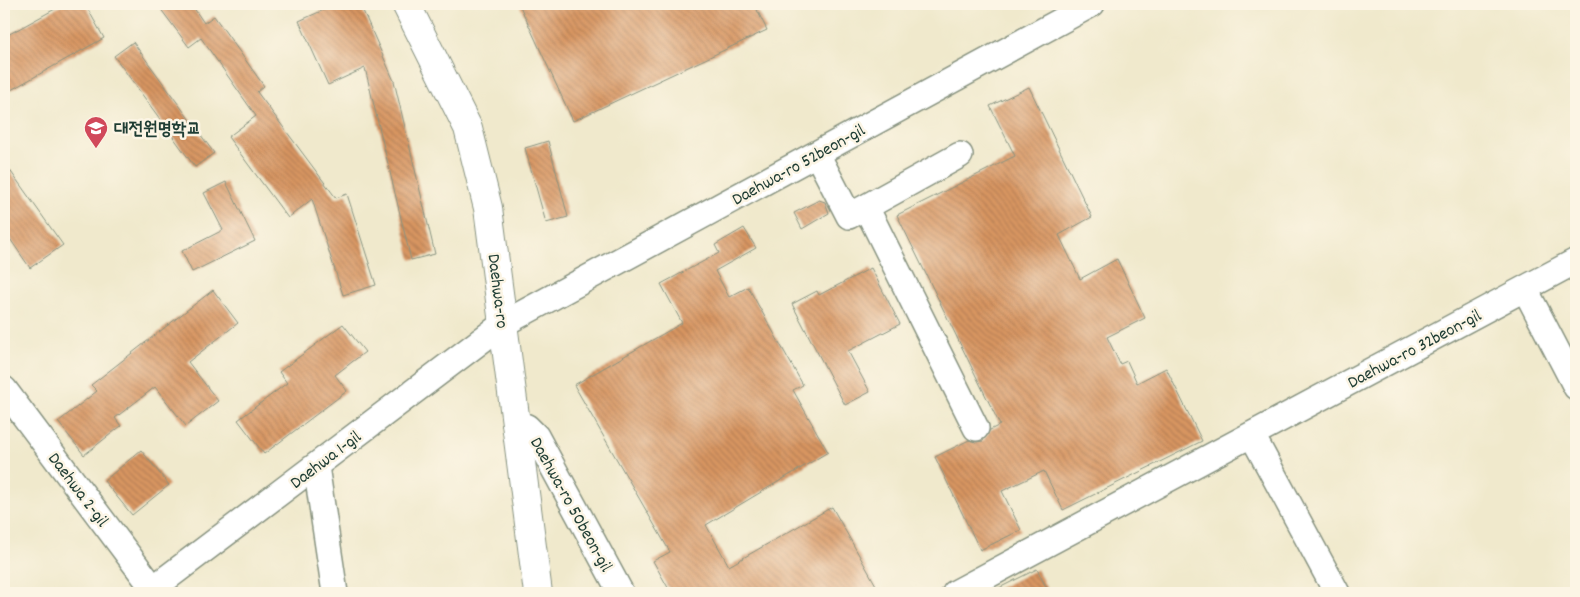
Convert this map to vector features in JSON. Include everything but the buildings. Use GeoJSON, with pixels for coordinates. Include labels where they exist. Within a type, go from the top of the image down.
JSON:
{"type":"FeatureCollection","features":[{"type":"Feature","properties":{"kind":"main road","name":"Daehwa-ro"},"geometry":{"type":"LineString","coordinates":[[406,4],[468,128],[488,208],[538,593]]}},
{"type":"Feature","properties":{"kind":"street","name":"Daehwa-ro 52beon-gil"},"geometry":{"type":"LineString","coordinates":[[503,324],[1092,4]]}},
{"type":"Feature","properties":{"kind":"street"},"geometry":{"type":"LineString","coordinates":[[818,154],[849,216],[960,155]]}},
{"type":"Feature","properties":{"kind":"street"},"geometry":{"type":"LineString","coordinates":[[866,207],[976,428]]}},
{"type":"Feature","properties":{"kind":"street","name":"Daehwa-ro 32beon-gil"},"geometry":{"type":"LineString","coordinates":[[955,593],[1576,261]]}},
{"type":"Feature","properties":{"kind":"street"},"geometry":{"type":"LineString","coordinates":[[1525,289],[1576,386]]}},
{"type":"Feature","properties":{"kind":"street","name":"Daehwa 1-gil"},"geometry":{"type":"LineString","coordinates":[[150,591],[503,324]]}},
{"type":"Feature","properties":{"kind":"street","name":"Daehwa 2-gil"},"geometry":{"type":"LineString","coordinates":[[5,394],[150,591]]}},
{"type":"Feature","properties":{"kind":"street","name":"Daehwa-ro 50beon-gil"},"geometry":{"type":"LineString","coordinates":[[516,422],[527,427],[536,436],[621,593]]}},
{"type":"Feature","properties":{"kind":"street"},"geometry":{"type":"LineString","coordinates":[[1252,435],[1337,593]]}},
{"type":"Feature","properties":{"kind":"street"},"geometry":{"type":"LineString","coordinates":[[316,466],[335,593]]}},
{"type":"Feature","properties":{"kind":"place","name":"대전원명학교"},"geometry":{"type":"Point","coordinates":[96,149]}}]}
